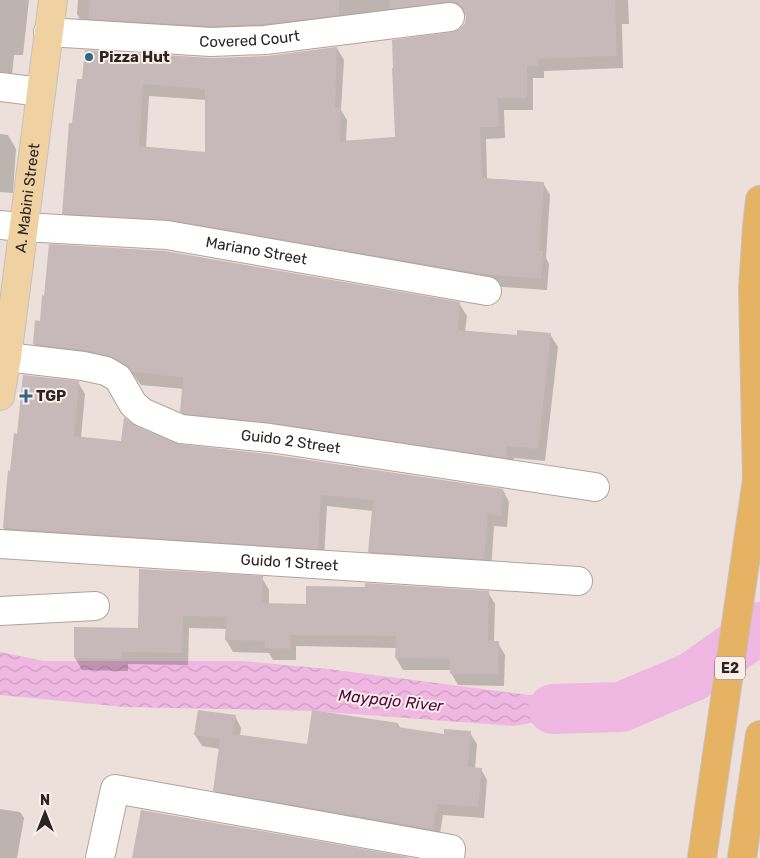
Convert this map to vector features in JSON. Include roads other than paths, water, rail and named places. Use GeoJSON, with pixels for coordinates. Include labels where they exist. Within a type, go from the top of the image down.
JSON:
{"type":"FeatureCollection","features":[{"type":"Feature","properties":{"kind":"highway"},"geometry":{"type":"LineString","coordinates":[[759,468],[753,289],[760,200]]}},
{"type":"Feature","properties":{"kind":"highway","name":"E2"},"geometry":{"type":"LineString","coordinates":[[702,858],[759,468]]}},
{"type":"Feature","properties":{"kind":"highway"},"geometry":{"type":"LineString","coordinates":[[742,858],[760,735]]}},
{"type":"Feature","properties":{"kind":"main road","name":"A. Mabini Street"},"geometry":{"type":"LineString","coordinates":[[1,388],[8,357],[12,226],[41,92],[53,0]]}},
{"type":"Feature","properties":{"kind":"street","name":"Covered Court"},"geometry":{"type":"LineString","coordinates":[[48,32],[211,42],[256,41],[450,17]]}},
{"type":"Feature","properties":{"kind":"street"},"geometry":{"type":"LineString","coordinates":[[0,87],[41,92]]}},
{"type":"Feature","properties":{"kind":"street","name":"Mariano Street"},"geometry":{"type":"LineString","coordinates":[[12,226],[167,235],[486,291]]}},
{"type":"Feature","properties":{"kind":"street","name":"Guido 2 Street"},"geometry":{"type":"LineString","coordinates":[[8,357],[106,371],[118,378],[133,404],[142,412],[181,429],[270,438],[595,487]]}},
{"type":"Feature","properties":{"kind":"street","name":"Guido 1 Street"},"geometry":{"type":"LineString","coordinates":[[0,544],[578,581]]}},
{"type":"Feature","properties":{"kind":"street"},"geometry":{"type":"LineString","coordinates":[[0,610],[95,606]]}},
{"type":"Feature","properties":{"kind":"street"},"geometry":{"type":"LineString","coordinates":[[100,858],[114,789],[451,854]]}},
{"type":"Feature","properties":{"kind":"water"},"geometry":{"type":"Polygon","coordinates":[[[0,652],[43,661],[243,661],[328,669],[621,707],[514,726],[313,711],[124,707],[0,695],[0,652]]]}},
{"type":"Feature","properties":{"kind":"waterway","name":"Maypajo River"},"geometry":{"type":"LineString","coordinates":[[553,709],[621,707],[692,677],[760,627]]}},
{"type":"Feature","properties":{"kind":"place","name":"Pizza Hut"},"geometry":{"type":"Point","coordinates":[89,57]}},
{"type":"Feature","properties":{"kind":"place","name":"TGP"},"geometry":{"type":"Point","coordinates":[26,396]}}]}
